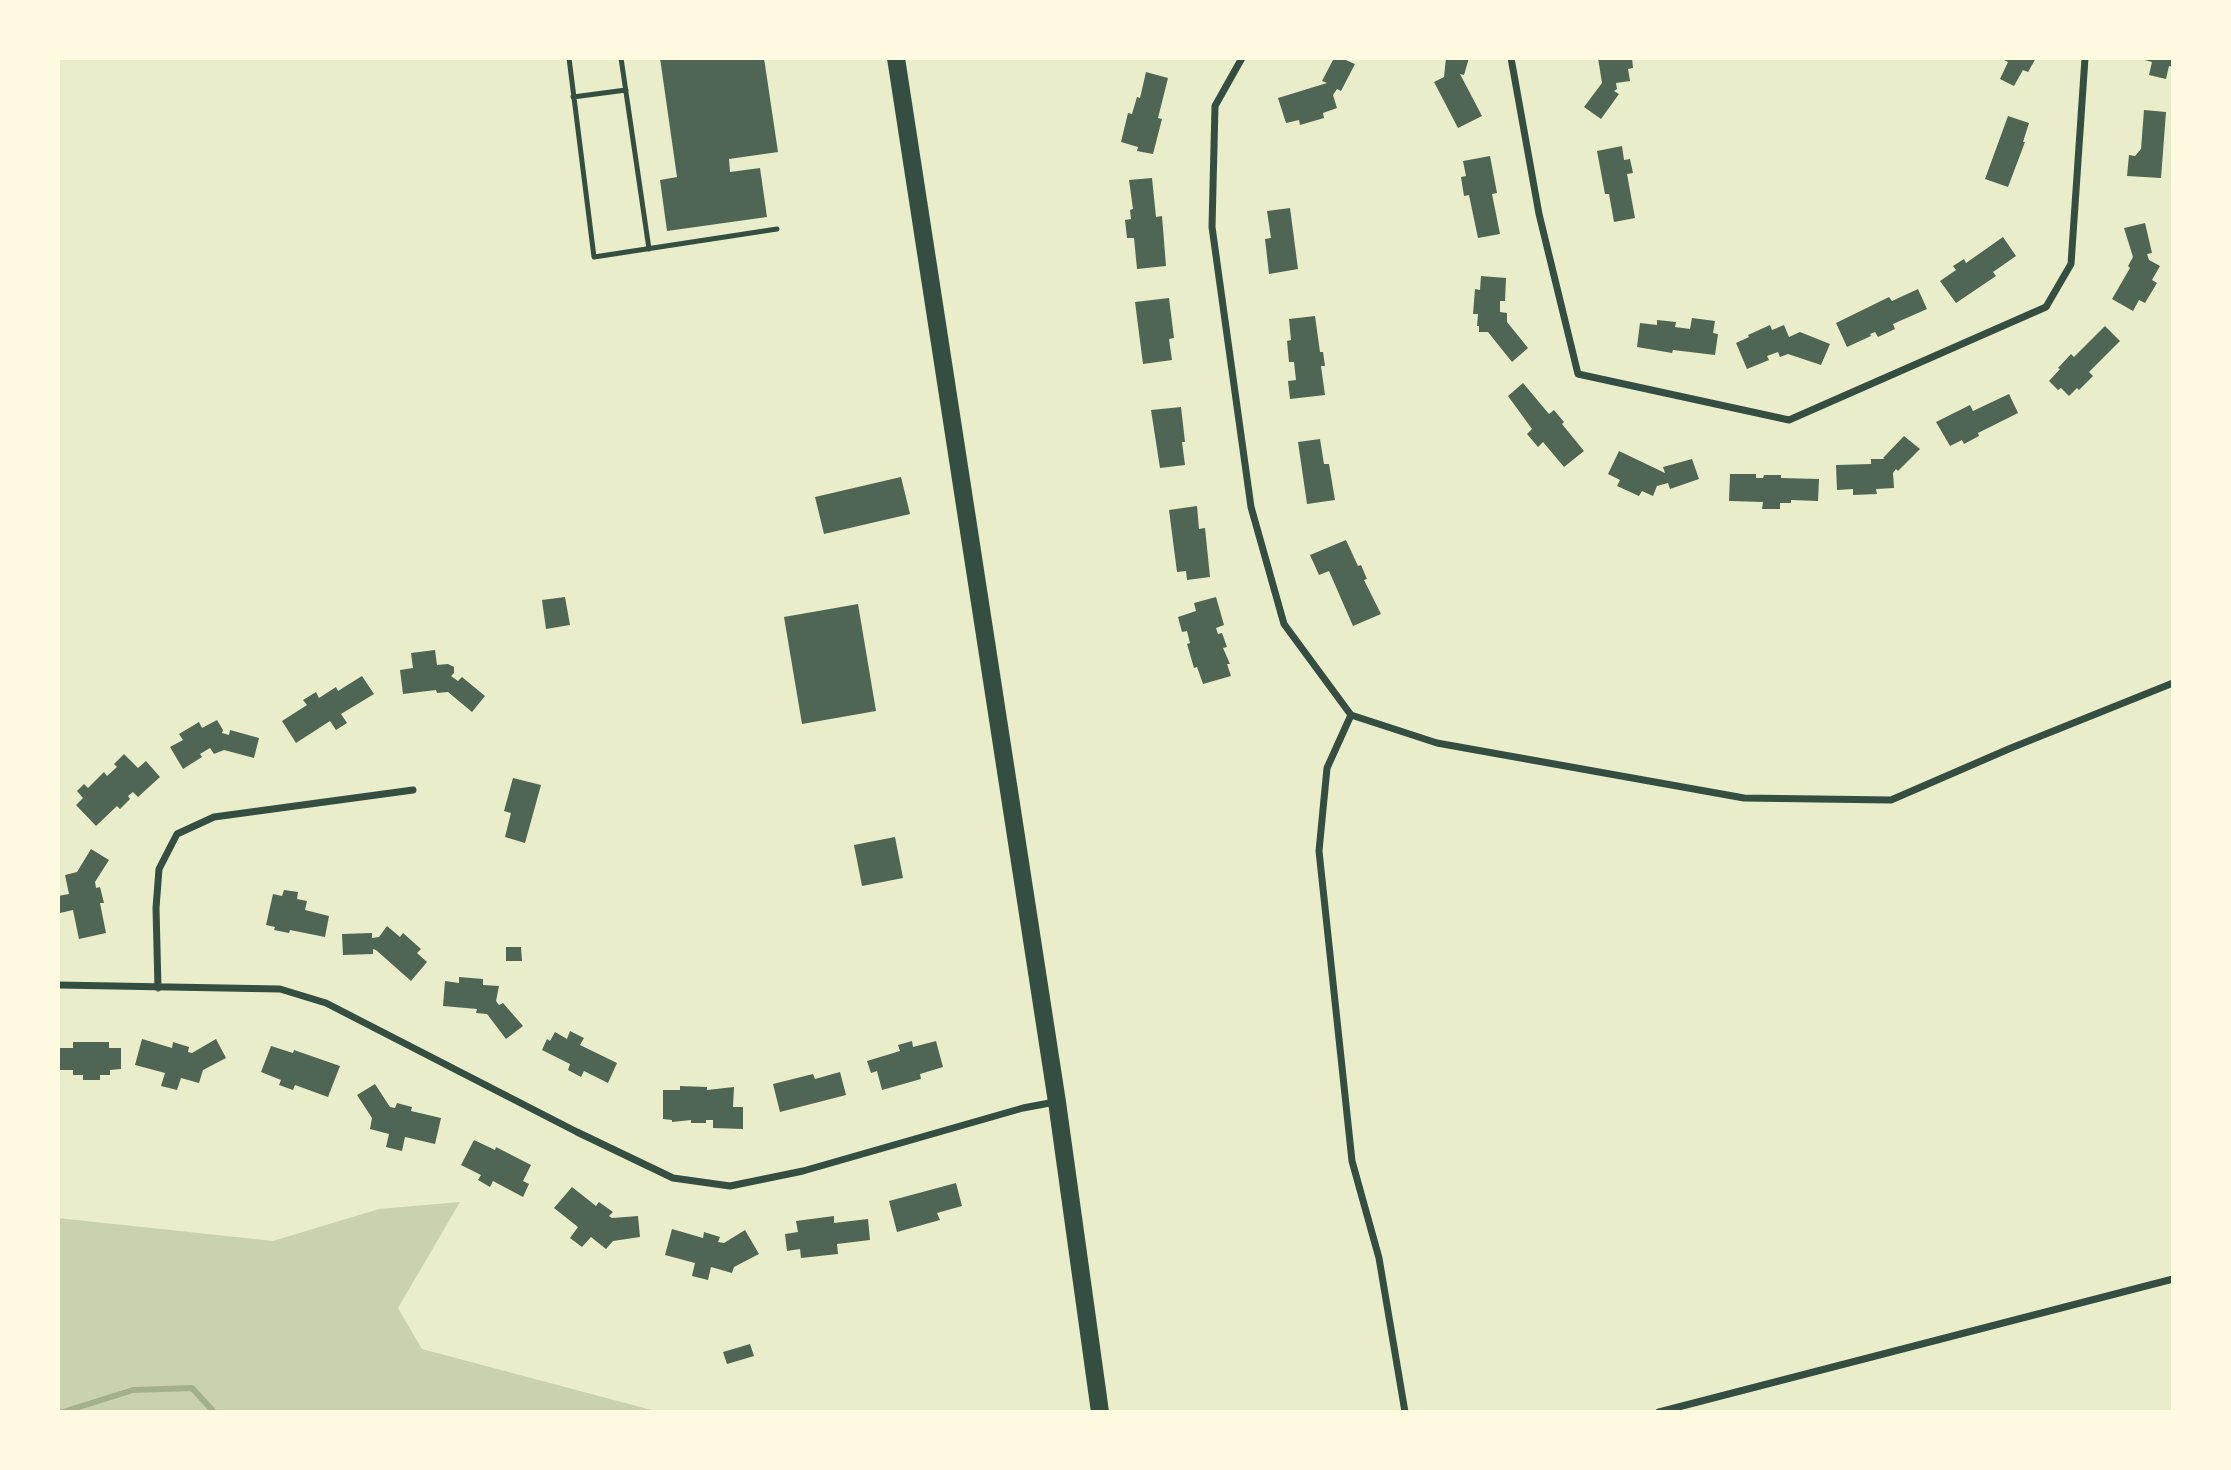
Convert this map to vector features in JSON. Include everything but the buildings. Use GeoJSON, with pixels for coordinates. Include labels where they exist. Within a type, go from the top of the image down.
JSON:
{"type":"FeatureCollection","features":[{"type":"Feature","properties":{"kind":"highway"},"geometry":{"type":"LineString","coordinates":[[896,58],[1057,1101],[1100,1412]]}},
{"type":"Feature","properties":{"kind":"street"},"geometry":{"type":"LineString","coordinates":[[1242,58],[1215,106],[1212,227],[1251,507],[1284,624],[1351,715],[1437,743],[1744,798],[1891,800],[2173,683]]}},
{"type":"Feature","properties":{"kind":"street"},"geometry":{"type":"LineString","coordinates":[[1511,58],[1539,214],[1578,374],[1789,420],[2046,307],[2071,264],[2085,58]]}},
{"type":"Feature","properties":{"kind":"street"},"geometry":{"type":"LineString","coordinates":[[1351,715],[1327,768],[1319,851],[1352,1161],[1379,1258],[1405,1412]]}},
{"type":"Feature","properties":{"kind":"street"},"geometry":{"type":"LineString","coordinates":[[158,988],[156,908],[159,869],[177,834],[214,817],[413,790]]}},
{"type":"Feature","properties":{"kind":"street"},"geometry":{"type":"LineString","coordinates":[[58,985],[280,989],[326,1003],[577,1132],[673,1178],[730,1186],[803,1171],[1023,1108],[1057,1101]]}},
{"type":"Feature","properties":{"kind":"street"},"geometry":{"type":"LineString","coordinates":[[1659,1412],[2173,1279]]}},
{"type":"Feature","properties":{"kind":"lane"},"geometry":{"type":"LineString","coordinates":[[569,58],[594,257],[777,229]]}},
{"type":"Feature","properties":{"kind":"lane"},"geometry":{"type":"LineString","coordinates":[[621,58],[649,249]]}},
{"type":"Feature","properties":{"kind":"lane"},"geometry":{"type":"LineString","coordinates":[[573,97],[626,90]]}},
{"type":"Feature","properties":{"kind":"green space"},"geometry":{"type":"Polygon","coordinates":[[[460,1202],[398,1308],[422,1349],[659,1412],[58,1412],[58,1218],[273,1241],[379,1209],[460,1202]]]}},
{"type":"Feature","properties":{"kind":"waterway"},"geometry":{"type":"LineString","coordinates":[[63,1412],[133,1390],[192,1388],[214,1412]]}}]}
